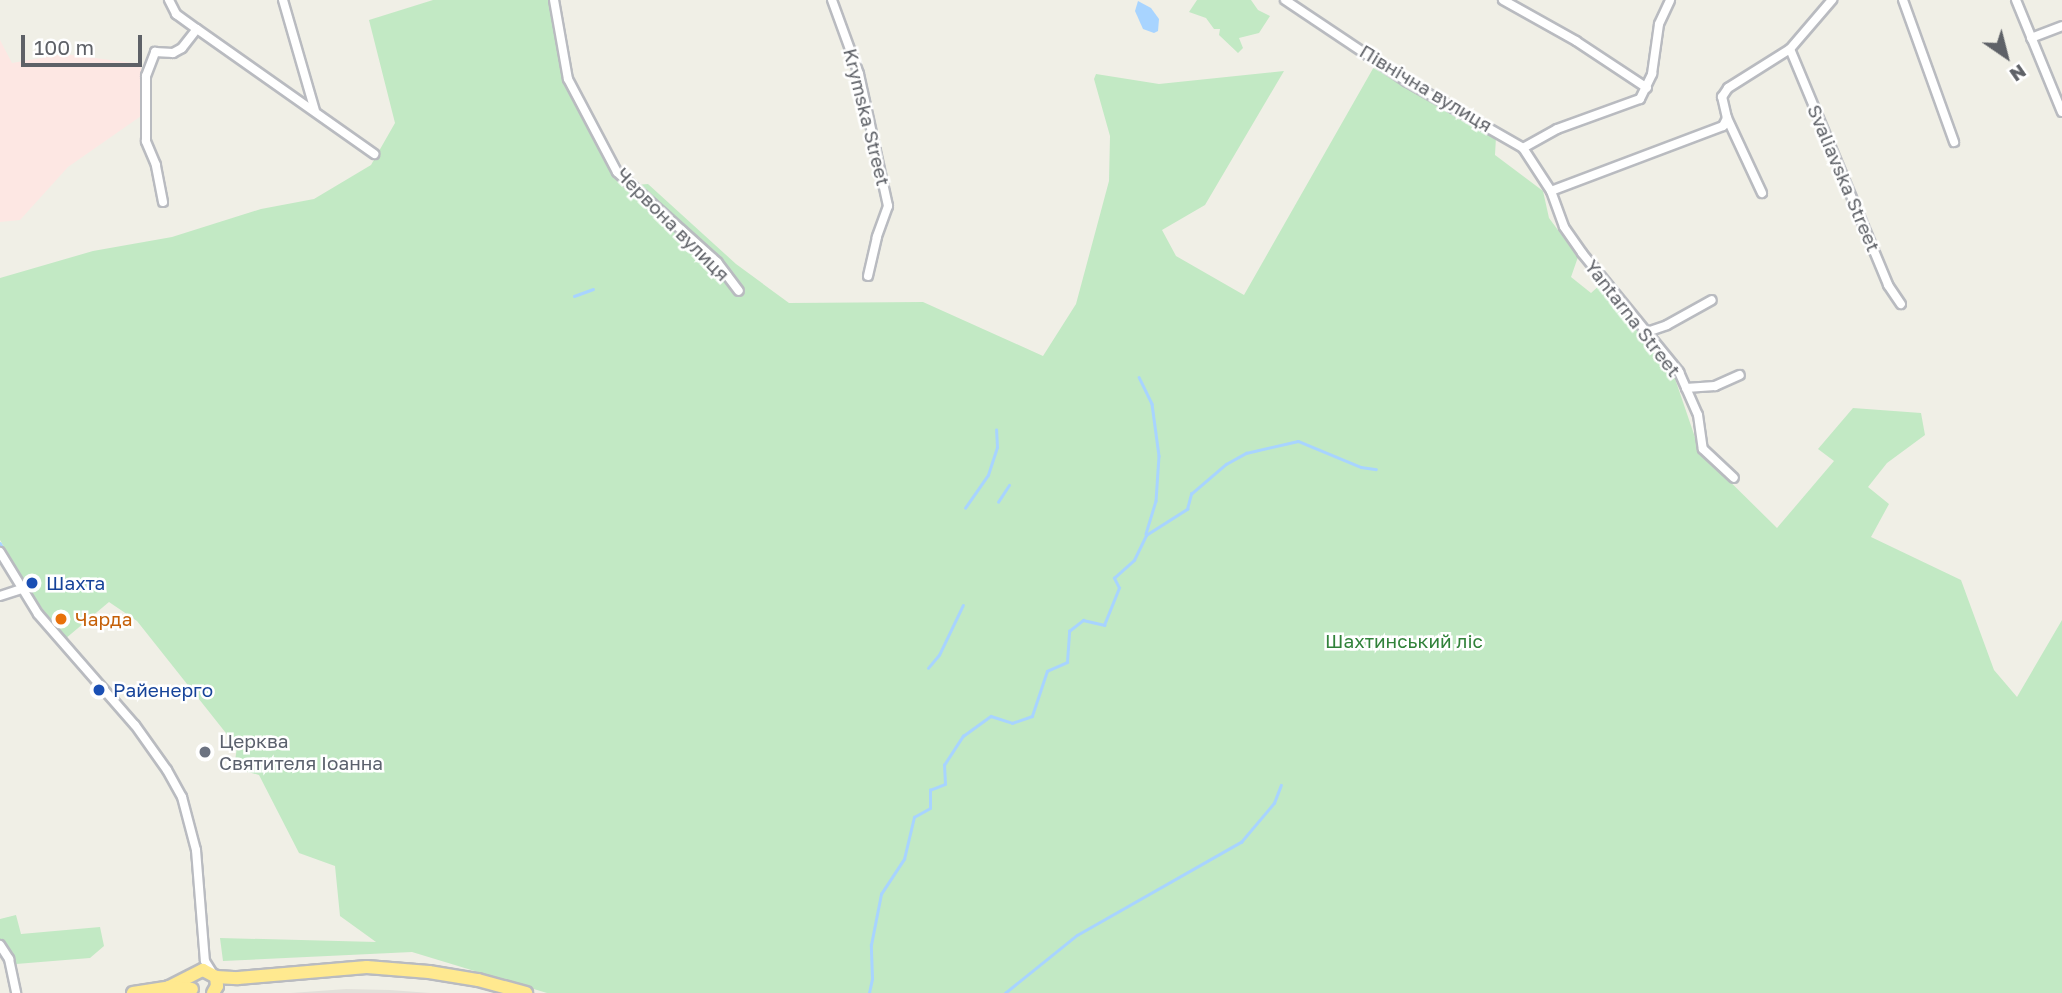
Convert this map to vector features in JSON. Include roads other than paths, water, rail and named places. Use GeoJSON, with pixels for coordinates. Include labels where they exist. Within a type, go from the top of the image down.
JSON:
{"type":"FeatureCollection","features":[{"type":"Feature","properties":{"kind":"highway"},"geometry":{"type":"LineString","coordinates":[[133,993],[323,968],[386,968],[478,980],[526,993]]}},
{"type":"Feature","properties":{"kind":"street"},"geometry":{"type":"LineString","coordinates":[[169,0],[176,14],[374,154]]}},
{"type":"Feature","properties":{"kind":"street"},"geometry":{"type":"LineString","coordinates":[[284,0],[315,111]]}},
{"type":"Feature","properties":{"kind":"street","name":"Червона вулиця"},"geometry":{"type":"LineString","coordinates":[[554,0],[568,79],[617,172],[716,262],[739,291]]}},
{"type":"Feature","properties":{"kind":"street","name":"Krymska Street"},"geometry":{"type":"LineString","coordinates":[[832,0],[859,74],[888,206],[868,276]]}},
{"type":"Feature","properties":{"kind":"street","name":"Північна вулиця"},"geometry":{"type":"LineString","coordinates":[[1285,0],[1406,81],[1523,148],[1550,191]]}},
{"type":"Feature","properties":{"kind":"street"},"geometry":{"type":"LineString","coordinates":[[1503,0],[1576,41],[1647,88]]}},
{"type":"Feature","properties":{"kind":"street"},"geometry":{"type":"LineString","coordinates":[[1523,148],[1557,129],[1634,104],[1647,88],[1652,74],[1659,24],[1670,0]]}},
{"type":"Feature","properties":{"kind":"street"},"geometry":{"type":"LineString","coordinates":[[1762,193],[1727,118],[1722,97],[1728,88],[1790,49],[1832,0]]}},
{"type":"Feature","properties":{"kind":"street"},"geometry":{"type":"LineString","coordinates":[[1903,0],[1954,142]]}},
{"type":"Feature","properties":{"kind":"street"},"geometry":{"type":"LineString","coordinates":[[2016,0],[2062,112]]}},
{"type":"Feature","properties":{"kind":"street"},"geometry":{"type":"LineString","coordinates":[[2031,38],[2062,26]]}},
{"type":"Feature","properties":{"kind":"street"},"geometry":{"type":"LineString","coordinates":[[163,202],[156,165],[146,141],[146,76],[155,52],[173,53],[182,48],[197,29]]}},
{"type":"Feature","properties":{"kind":"street","name":"Svaliavska Street"},"geometry":{"type":"LineString","coordinates":[[1790,49],[1888,285],[1901,304]]}},
{"type":"Feature","properties":{"kind":"street"},"geometry":{"type":"LineString","coordinates":[[1550,191],[1723,126],[1727,118]]}},
{"type":"Feature","properties":{"kind":"street","name":"Yantarna Street"},"geometry":{"type":"LineString","coordinates":[[1550,191],[1564,228],[1574,243],[1679,372],[1698,415],[1703,449],[1734,478]]}},
{"type":"Feature","properties":{"kind":"street"},"geometry":{"type":"LineString","coordinates":[[1647,332],[1667,325],[1712,300]]}},
{"type":"Feature","properties":{"kind":"street"},"geometry":{"type":"LineString","coordinates":[[1686,388],[1715,386],[1740,375]]}},
{"type":"Feature","properties":{"kind":"street"},"geometry":{"type":"LineString","coordinates":[[0,552],[22,589],[60,641],[135,725],[167,770],[182,797],[197,850],[207,982]]}},
{"type":"Feature","properties":{"kind":"street"},"geometry":{"type":"LineString","coordinates":[[0,596],[22,589]]}},
{"type":"Feature","properties":{"kind":"street"},"geometry":{"type":"LineString","coordinates":[[0,945],[9,959],[16,993]]}},
{"type":"Feature","properties":{"kind":"water"},"geometry":{"type":"Polygon","coordinates":[[[1138,1],[1151,8],[1159,19],[1158,31],[1154,33],[1143,29],[1135,11],[1138,1]]]}},
{"type":"Feature","properties":{"kind":"waterway"},"geometry":{"type":"LineString","coordinates":[[574,296],[593,289]]}},
{"type":"Feature","properties":{"kind":"waterway"},"geometry":{"type":"LineString","coordinates":[[1139,377],[1152,404],[1159,456],[1156,501],[1146,534]]}},
{"type":"Feature","properties":{"kind":"waterway"},"geometry":{"type":"LineString","coordinates":[[965,508],[988,475],[997,447],[996,430]]}},
{"type":"Feature","properties":{"kind":"waterway"},"geometry":{"type":"LineString","coordinates":[[869,993],[872,979],[871,945],[881,894],[904,859],[914,817],[930,808],[930,790],[945,784],[944,765],[963,736],[991,716],[1012,723],[1032,716],[1047,671],[1067,662],[1069,631],[1083,620],[1104,625],[1119,588],[1114,578],[1134,560],[1146,535],[1187,509],[1191,494],[1226,464],[1246,453],[1298,441],[1361,467],[1376,469]]}},
{"type":"Feature","properties":{"kind":"waterway"},"geometry":{"type":"LineString","coordinates":[[998,502],[1009,485]]}},
{"type":"Feature","properties":{"kind":"waterway"},"geometry":{"type":"LineString","coordinates":[[0,543],[3,548]]}},
{"type":"Feature","properties":{"kind":"waterway"},"geometry":{"type":"LineString","coordinates":[[928,668],[939,655],[963,605]]}},
{"type":"Feature","properties":{"kind":"waterway"},"geometry":{"type":"LineString","coordinates":[[1005,993],[1077,935],[1241,842],[1274,803],[1281,785]]}},
{"type":"Feature","properties":{"kind":"place","name":"Шахта"},"geometry":{"type":"Point","coordinates":[32,583]}},
{"type":"Feature","properties":{"kind":"place","name":"Чарда"},"geometry":{"type":"Point","coordinates":[61,619]}},
{"type":"Feature","properties":{"kind":"place","name":"Райенерго"},"geometry":{"type":"Point","coordinates":[99,690]}},
{"type":"Feature","properties":{"kind":"place","name":"Церква Святителя Іоанна"},"geometry":{"type":"Point","coordinates":[205,752]}},
{"type":"Feature","properties":{"kind":"park label","name":"Шахтинський ліс"},"geometry":{"type":"Point","coordinates":[1404,641]}}]}
